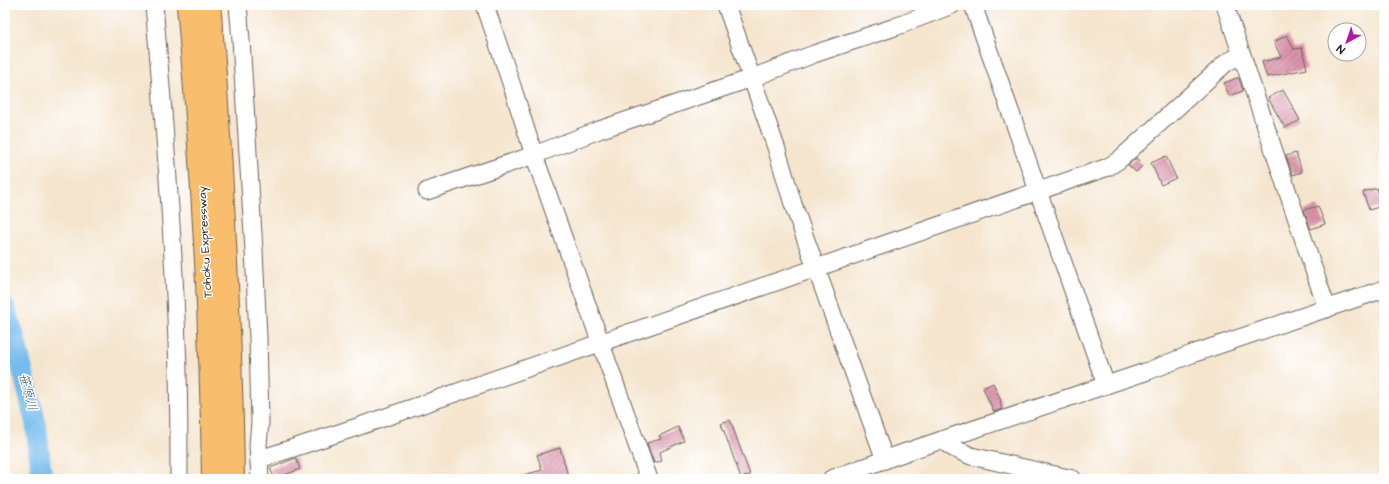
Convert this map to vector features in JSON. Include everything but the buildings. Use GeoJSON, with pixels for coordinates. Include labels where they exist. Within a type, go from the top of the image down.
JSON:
{"type":"FeatureCollection","features":[{"type":"Feature","properties":{"kind":"highway","name":"Tohoku Expressway"},"geometry":{"type":"LineString","coordinates":[[188,5],[202,172],[208,277],[212,381],[213,479]]}},
{"type":"Feature","properties":{"kind":"highway","name":"Tohoku Expressway"},"geometry":{"type":"LineString","coordinates":[[209,5],[221,161],[232,377],[233,479]]}},
{"type":"Feature","properties":{"kind":"street"},"geometry":{"type":"LineString","coordinates":[[154,5],[174,264],[179,479]]}},
{"type":"Feature","properties":{"kind":"street"},"geometry":{"type":"LineString","coordinates":[[238,5],[255,258],[260,430],[258,445],[260,479]]}},
{"type":"Feature","properties":{"kind":"street"},"geometry":{"type":"LineString","coordinates":[[485,5],[534,155],[648,479]]}},
{"type":"Feature","properties":{"kind":"street"},"geometry":{"type":"LineString","coordinates":[[726,5],[776,147],[793,204],[885,460]]}},
{"type":"Feature","properties":{"kind":"street"},"geometry":{"type":"LineString","coordinates":[[427,191],[752,78],[814,54],[896,27],[952,5]]}},
{"type":"Feature","properties":{"kind":"street"},"geometry":{"type":"LineString","coordinates":[[973,5],[1106,385]]}},
{"type":"Feature","properties":{"kind":"street"},"geometry":{"type":"LineString","coordinates":[[1225,5],[1327,309]]}},
{"type":"Feature","properties":{"kind":"street"},"geometry":{"type":"LineString","coordinates":[[260,460],[365,425],[600,342],[1114,165],[1223,65],[1242,55]]}},
{"type":"Feature","properties":{"kind":"street"},"geometry":{"type":"LineString","coordinates":[[831,479],[1192,354],[1384,290]]}},
{"type":"Feature","properties":{"kind":"street"},"geometry":{"type":"LineString","coordinates":[[942,440],[953,448],[972,456],[1073,479]]}},
{"type":"Feature","properties":{"kind":"waterway","name":"笹原川"},"geometry":{"type":"LineString","coordinates":[[5,308],[14,336],[36,424],[42,479]]}}]}
